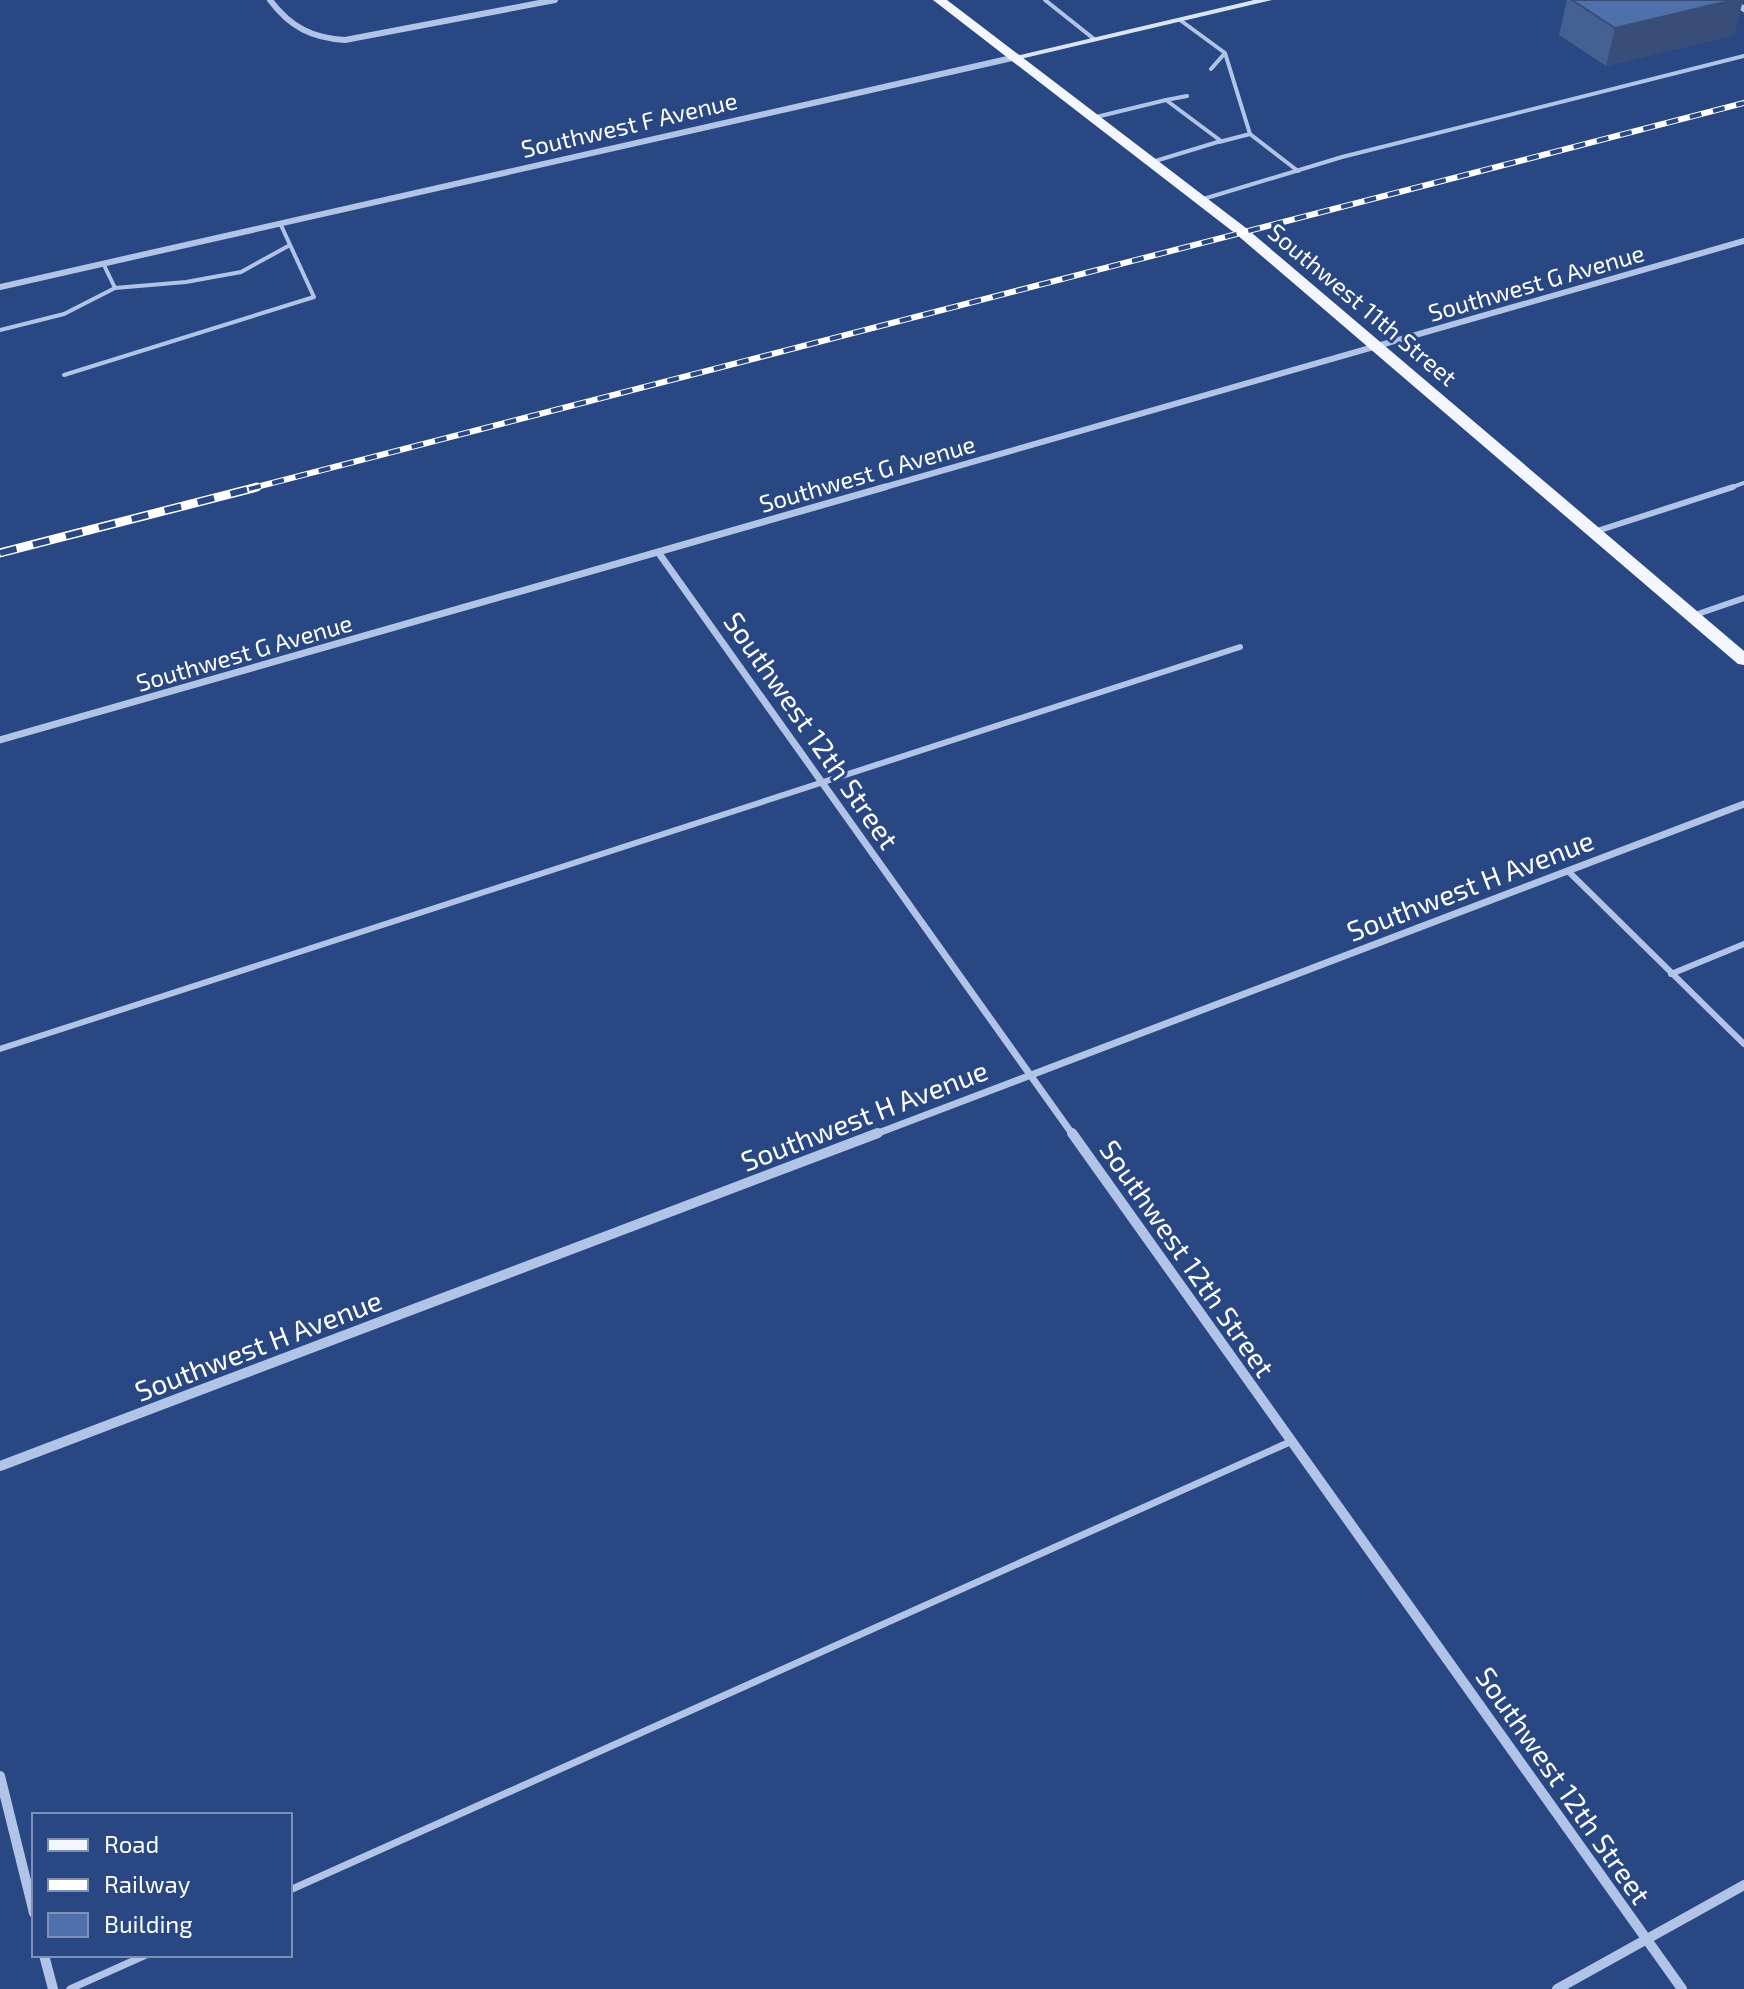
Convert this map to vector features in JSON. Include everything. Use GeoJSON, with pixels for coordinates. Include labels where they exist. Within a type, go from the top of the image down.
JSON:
{"type":"FeatureCollection","features":[{"type":"Feature","properties":{"kind":"main road","name":"Southwest 11th Street"},"geometry":{"type":"LineString","coordinates":[[939,0],[1200,200],[1744,660]]}},
{"type":"Feature","properties":{"kind":"street"},"geometry":{"type":"LineString","coordinates":[[270,0],[282,18],[305,36],[330,42],[360,40],[555,0]]}},
{"type":"Feature","properties":{"kind":"street","name":"Southwest F Avenue"},"geometry":{"type":"LineString","coordinates":[[0,287],[1267,0]]}},
{"type":"Feature","properties":{"kind":"street"},"geometry":{"type":"LineString","coordinates":[[1731,0],[1744,9]]}},
{"type":"Feature","properties":{"kind":"street","name":"Southwest G Avenue"},"geometry":{"type":"LineString","coordinates":[[0,740],[1744,241]]}},
{"type":"Feature","properties":{"kind":"street","name":"Southwest 12th Street"},"geometry":{"type":"LineString","coordinates":[[658,552],[1682,1989]]}},
{"type":"Feature","properties":{"kind":"street","name":"Southwest H Avenue"},"geometry":{"type":"LineString","coordinates":[[0,1466],[1744,804]]}},
{"type":"Feature","properties":{"kind":"street"},"geometry":{"type":"LineString","coordinates":[[0,1776],[32,1905]]}},
{"type":"Feature","properties":{"kind":"street"},"geometry":{"type":"LineString","coordinates":[[1557,1989],[1744,1885]]}},
{"type":"Feature","properties":{"kind":"street"},"geometry":{"type":"LineString","coordinates":[[45,1957],[53,1989]]}},
{"type":"Feature","properties":{"kind":"lane"},"geometry":{"type":"LineString","coordinates":[[1045,0],[1094,39]]}},
{"type":"Feature","properties":{"kind":"lane"},"geometry":{"type":"LineString","coordinates":[[1180,20],[1225,53],[1250,134],[1298,171]]}},
{"type":"Feature","properties":{"kind":"lane"},"geometry":{"type":"LineString","coordinates":[[1211,69],[1225,53]]}},
{"type":"Feature","properties":{"kind":"lane"},"geometry":{"type":"LineString","coordinates":[[1200,200],[1298,171],[1744,56]]}},
{"type":"Feature","properties":{"kind":"lane"},"geometry":{"type":"LineString","coordinates":[[1092,118],[1187,96]]}},
{"type":"Feature","properties":{"kind":"lane"},"geometry":{"type":"LineString","coordinates":[[1166,100],[1221,141],[1216,143]]}},
{"type":"Feature","properties":{"kind":"lane"},"geometry":{"type":"LineString","coordinates":[[1150,162],[1250,134]]}},
{"type":"Feature","properties":{"kind":"lane"},"geometry":{"type":"LineString","coordinates":[[64,375],[314,297],[280,223]]}},
{"type":"Feature","properties":{"kind":"lane"},"geometry":{"type":"LineString","coordinates":[[0,330],[64,314],[115,288],[186,282],[241,272],[290,245]]}},
{"type":"Feature","properties":{"kind":"lane"},"geometry":{"type":"LineString","coordinates":[[103,263],[115,288]]}},
{"type":"Feature","properties":{"kind":"lane"},"geometry":{"type":"LineString","coordinates":[[1594,532],[1744,483]]}},
{"type":"Feature","properties":{"kind":"lane"},"geometry":{"type":"LineString","coordinates":[[1692,616],[1744,598]]}},
{"type":"Feature","properties":{"kind":"lane"},"geometry":{"type":"LineString","coordinates":[[0,1049],[1240,647]]}},
{"type":"Feature","properties":{"kind":"lane"},"geometry":{"type":"LineString","coordinates":[[1568,871],[1744,1044]]}},
{"type":"Feature","properties":{"kind":"lane"},"geometry":{"type":"LineString","coordinates":[[1671,974],[1744,944]]}},
{"type":"Feature","properties":{"kind":"lane"},"geometry":{"type":"LineString","coordinates":[[292,1889],[1292,1441]]}},
{"type":"Feature","properties":{"kind":"lane"},"geometry":{"type":"LineString","coordinates":[[70,1989],[142,1957]]}},
{"type":"Feature","properties":{"kind":"building"},"geometry":{"type":"Polygon","coordinates":[[[1572,0],[1733,0],[1615,28],[1572,0]]]}},
{"type":"Feature","properties":{"kind":"railway"},"geometry":{"type":"LineString","coordinates":[[249,489],[1744,103]]}},
{"type":"Feature","properties":{"kind":"railway"},"geometry":{"type":"LineString","coordinates":[[0,553],[257,487]]}}]}
